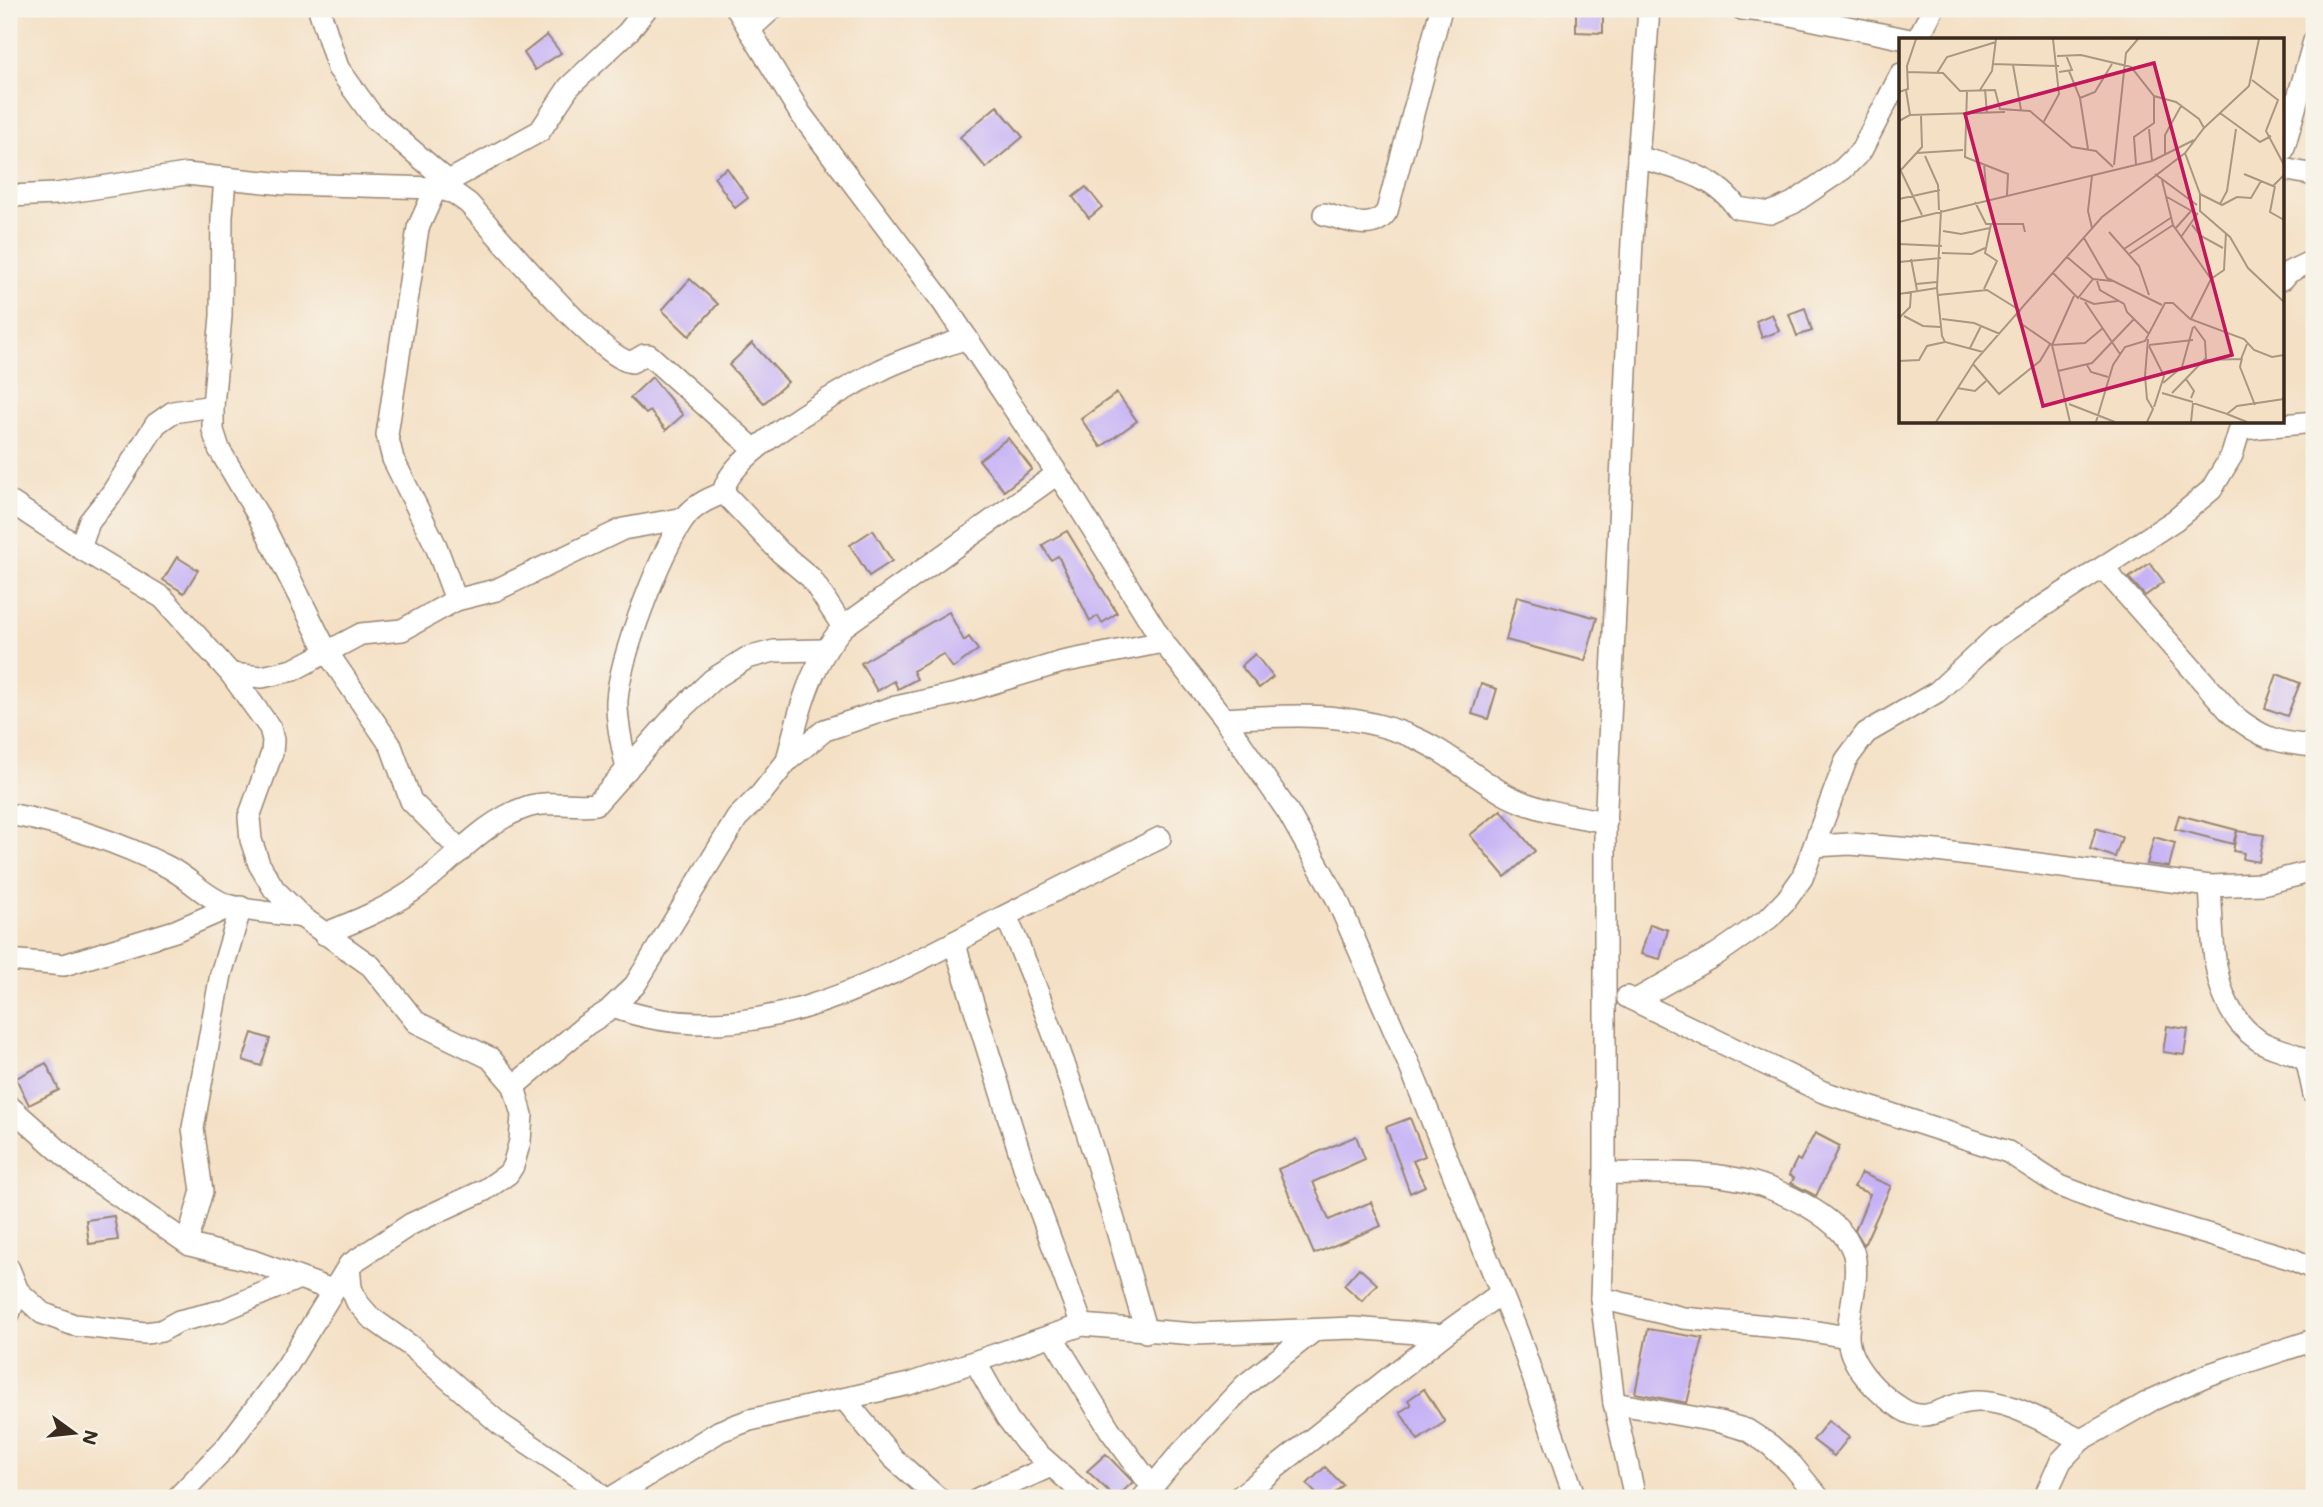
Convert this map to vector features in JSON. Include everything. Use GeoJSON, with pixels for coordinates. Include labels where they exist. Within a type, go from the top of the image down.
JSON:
{"type":"FeatureCollection","features":[{"type":"Feature","properties":{"kind":"street"},"geometry":{"type":"LineString","coordinates":[[319,9],[338,68],[374,118],[442,185],[468,203],[567,312],[620,358],[632,362],[649,355],[755,450]]}},
{"type":"Feature","properties":{"kind":"street"},"geometry":{"type":"LineString","coordinates":[[9,197],[70,192],[186,174],[225,179],[442,185],[540,131],[569,87],[628,32],[646,9]]}},
{"type":"Feature","properties":{"kind":"street"},"geometry":{"type":"LineString","coordinates":[[737,9],[800,113],[967,338],[1163,642],[1224,719],[1287,812],[1336,897],[1411,1069],[1501,1293],[1575,1498]]}},
{"type":"Feature","properties":{"kind":"street"},"geometry":{"type":"LineString","coordinates":[[749,30],[772,9]]}},
{"type":"Feature","properties":{"kind":"street"},"geometry":{"type":"LineString","coordinates":[[1324,214],[1366,225],[1383,218],[1441,9]]}},
{"type":"Feature","properties":{"kind":"street"},"geometry":{"type":"LineString","coordinates":[[1635,1498],[1614,1404],[1601,1298],[1605,1173],[1606,822],[1638,157],[1649,9]]}},
{"type":"Feature","properties":{"kind":"street"},"geometry":{"type":"LineString","coordinates":[[1742,9],[1781,13],[1900,38]]}},
{"type":"Feature","properties":{"kind":"street"},"geometry":{"type":"LineString","coordinates":[[1918,38],[1933,9]]}},
{"type":"Feature","properties":{"kind":"street"},"geometry":{"type":"LineString","coordinates":[[2284,147],[2314,41]]}},
{"type":"Feature","properties":{"kind":"street"},"geometry":{"type":"LineString","coordinates":[[1638,157],[1696,174],[1726,191],[1737,208],[1770,213],[1793,204],[1843,169],[1861,151],[1899,78]]}},
{"type":"Feature","properties":{"kind":"street"},"geometry":{"type":"LineString","coordinates":[[2284,169],[2314,175]]}},
{"type":"Feature","properties":{"kind":"street"},"geometry":{"type":"LineString","coordinates":[[225,179],[221,316],[213,406],[213,430],[219,449],[259,517],[327,652],[382,729],[411,801],[441,835],[461,851]]}},
{"type":"Feature","properties":{"kind":"street"},"geometry":{"type":"LineString","coordinates":[[442,185],[418,228],[387,435],[394,459],[436,546],[456,600]]}},
{"type":"Feature","properties":{"kind":"street"},"geometry":{"type":"LineString","coordinates":[[2284,278],[2288,272],[2314,260]]}},
{"type":"Feature","properties":{"kind":"street"},"geometry":{"type":"LineString","coordinates":[[843,627],[811,578],[780,552],[724,493],[724,485],[732,469],[797,419],[882,369],[967,338]]}},
{"type":"Feature","properties":{"kind":"street"},"geometry":{"type":"LineString","coordinates":[[79,548],[89,522],[156,424],[173,412],[213,406]]}},
{"type":"Feature","properties":{"kind":"street"},"geometry":{"type":"LineString","coordinates":[[2284,424],[2314,422]]}},
{"type":"Feature","properties":{"kind":"street"},"geometry":{"type":"LineString","coordinates":[[1636,1000],[1717,954],[1769,918],[1802,878],[1846,760],[1866,733],[1937,692],[1996,637],[2175,520],[2211,490],[2232,455],[2241,426],[2278,424]]}},
{"type":"Feature","properties":{"kind":"street"},"geometry":{"type":"LineString","coordinates":[[787,761],[794,729],[823,650],[843,627],[1057,474]]}},
{"type":"Feature","properties":{"kind":"street"},"geometry":{"type":"LineString","coordinates":[[627,770],[617,703],[619,683],[651,584],[685,518],[706,500],[724,493]]}},
{"type":"Feature","properties":{"kind":"street"},"geometry":{"type":"LineString","coordinates":[[9,500],[79,548],[163,598],[232,674],[270,728],[273,740],[272,753],[249,817],[251,841],[259,864],[274,890],[302,917],[371,966],[416,1022],[489,1058],[514,1086],[522,1115],[520,1141],[508,1174],[485,1190],[411,1224],[349,1265],[287,1366],[227,1446],[177,1498]]}},
{"type":"Feature","properties":{"kind":"street"},"geometry":{"type":"LineString","coordinates":[[232,674],[262,677],[278,674],[360,634],[402,630],[456,600],[496,590],[623,529],[685,518]]}},
{"type":"Feature","properties":{"kind":"street"},"geometry":{"type":"LineString","coordinates":[[2103,568],[2232,714],[2253,732],[2279,743],[2314,746]]}},
{"type":"Feature","properties":{"kind":"street"},"geometry":{"type":"LineString","coordinates":[[514,1086],[613,1007],[635,985],[737,818],[761,794],[787,761],[825,730],[1062,662],[1163,642]]}},
{"type":"Feature","properties":{"kind":"street"},"geometry":{"type":"LineString","coordinates":[[324,934],[390,905],[413,891],[499,821],[527,807],[549,803],[596,804],[678,712],[712,680],[747,658],[774,651],[823,650]]}},
{"type":"Feature","properties":{"kind":"street"},"geometry":{"type":"LineString","coordinates":[[1224,719],[1283,716],[1359,720],[1420,740],[1452,757],[1508,795],[1538,808],[1606,822]]}},
{"type":"Feature","properties":{"kind":"street"},"geometry":{"type":"LineString","coordinates":[[9,814],[63,826],[144,856],[171,869],[214,900],[236,907],[302,917]]}},
{"type":"Feature","properties":{"kind":"street"},"geometry":{"type":"LineString","coordinates":[[613,1007],[662,1021],[734,1023],[849,995],[1160,838]]}},
{"type":"Feature","properties":{"kind":"street"},"geometry":{"type":"LineString","coordinates":[[1815,846],[1850,844],[1937,851],[2210,886],[2262,884],[2314,871]]}},
{"type":"Feature","properties":{"kind":"street"},"geometry":{"type":"LineString","coordinates":[[2210,886],[2216,967],[2221,990],[2230,1009],[2259,1041],[2307,1062],[2314,1095]]}},
{"type":"Feature","properties":{"kind":"street"},"geometry":{"type":"LineString","coordinates":[[9,960],[64,965],[175,931],[236,907]]}},
{"type":"Feature","properties":{"kind":"street"},"geometry":{"type":"LineString","coordinates":[[187,1243],[202,1191],[193,1128],[236,907]]}},
{"type":"Feature","properties":{"kind":"street"},"geometry":{"type":"LineString","coordinates":[[1006,916],[1037,985],[1127,1263],[1146,1332]]}},
{"type":"Feature","properties":{"kind":"street"},"geometry":{"type":"LineString","coordinates":[[954,942],[1026,1173],[1082,1325]]}},
{"type":"Feature","properties":{"kind":"street"},"geometry":{"type":"LineString","coordinates":[[1606,988],[1823,1091],[2008,1152],[2060,1186],[2115,1207],[2292,1259],[2314,1269]]}},
{"type":"Feature","properties":{"kind":"street"},"geometry":{"type":"LineString","coordinates":[[9,1106],[81,1171],[187,1243],[210,1252],[253,1261],[332,1290]]}},
{"type":"Feature","properties":{"kind":"street"},"geometry":{"type":"LineString","coordinates":[[1605,1173],[1738,1179],[1818,1212],[1840,1230],[1855,1259],[1855,1287],[1847,1337],[1858,1369],[1903,1410],[1920,1416],[1940,1414],[1965,1402],[1983,1401],[2012,1408],[2081,1440]]}},
{"type":"Feature","properties":{"kind":"street"},"geometry":{"type":"LineString","coordinates":[[349,1265],[351,1288],[357,1302],[370,1317],[412,1347],[500,1424],[586,1482],[604,1498]]}},
{"type":"Feature","properties":{"kind":"street"},"geometry":{"type":"LineString","coordinates":[[9,1269],[18,1292],[33,1308],[75,1325],[145,1333],[162,1331],[179,1321],[221,1311],[296,1279]]}},
{"type":"Feature","properties":{"kind":"street"},"geometry":{"type":"LineString","coordinates":[[9,1314],[18,1292]]}},
{"type":"Feature","properties":{"kind":"street"},"geometry":{"type":"LineString","coordinates":[[1238,1498],[1443,1335],[1501,1293]]}},
{"type":"Feature","properties":{"kind":"street"},"geometry":{"type":"LineString","coordinates":[[1601,1298],[1683,1318],[1800,1329],[1847,1337]]}},
{"type":"Feature","properties":{"kind":"street"},"geometry":{"type":"LineString","coordinates":[[611,1498],[720,1431],[750,1420],[846,1401],[976,1363],[1082,1325],[1146,1332],[1241,1334],[1353,1328],[1443,1335]]}},
{"type":"Feature","properties":{"kind":"street"},"geometry":{"type":"LineString","coordinates":[[1052,1336],[1148,1493],[1177,1457],[1245,1385],[1317,1329]]}},
{"type":"Feature","properties":{"kind":"street"},"geometry":{"type":"LineString","coordinates":[[2044,1498],[2061,1461],[2081,1440],[2152,1400],[2210,1374],[2314,1340]]}},
{"type":"Feature","properties":{"kind":"street"},"geometry":{"type":"LineString","coordinates":[[976,1363],[1007,1418],[1049,1467],[1088,1498]]}},
{"type":"Feature","properties":{"kind":"street"},"geometry":{"type":"LineString","coordinates":[[846,1401],[893,1458],[938,1498]]}},
{"type":"Feature","properties":{"kind":"street"},"geometry":{"type":"LineString","coordinates":[[1614,1404],[1720,1422],[1747,1430],[1770,1445],[1819,1498]]}},
{"type":"Feature","properties":{"kind":"street"},"geometry":{"type":"LineString","coordinates":[[979,1498],[1049,1467]]}},
{"type":"Feature","properties":{"kind":"building"},"geometry":{"type":"Polygon","coordinates":[[[1576,9],[1603,9],[1603,33],[1576,32],[1576,9]]]}},
{"type":"Feature","properties":{"kind":"building"},"geometry":{"type":"Polygon","coordinates":[[[547,35],[561,53],[535,70],[524,53],[547,35]]]}},
{"type":"Feature","properties":{"kind":"building"},"geometry":{"type":"Polygon","coordinates":[[[997,106],[1023,137],[986,168],[960,137],[997,106]]]}},
{"type":"Feature","properties":{"kind":"building"},"geometry":{"type":"Polygon","coordinates":[[[727,168],[748,198],[735,208],[714,177],[727,168]]]}},
{"type":"Feature","properties":{"kind":"building"},"geometry":{"type":"Polygon","coordinates":[[[1086,187],[1102,207],[1089,218],[1073,197],[1086,187]]]}},
{"type":"Feature","properties":{"kind":"building"},"geometry":{"type":"Polygon","coordinates":[[[690,279],[718,304],[689,336],[662,310],[690,279]]]}},
{"type":"Feature","properties":{"kind":"building"},"geometry":{"type":"Polygon","coordinates":[[[1805,308],[1812,331],[1797,336],[1789,314],[1805,308]]]}},
{"type":"Feature","properties":{"kind":"building"},"geometry":{"type":"Polygon","coordinates":[[[1772,314],[1779,331],[1762,338],[1756,321],[1772,314]]]}},
{"type":"Feature","properties":{"kind":"building"},"geometry":{"type":"Polygon","coordinates":[[[752,343],[788,382],[764,403],[729,365],[752,343]]]}},
{"type":"Feature","properties":{"kind":"building"},"geometry":{"type":"Polygon","coordinates":[[[652,377],[683,415],[666,430],[650,411],[646,414],[630,398],[652,377]]]}},
{"type":"Feature","properties":{"kind":"building"},"geometry":{"type":"Polygon","coordinates":[[[1117,393],[1137,421],[1101,447],[1081,419],[1117,393]]]}},
{"type":"Feature","properties":{"kind":"building"},"geometry":{"type":"Polygon","coordinates":[[[1008,438],[1032,469],[1004,491],[979,460],[1008,438]]]}},
{"type":"Feature","properties":{"kind":"building"},"geometry":{"type":"Polygon","coordinates":[[[873,530],[892,561],[869,576],[850,545],[873,530]]]}},
{"type":"Feature","properties":{"kind":"building"},"geometry":{"type":"Polygon","coordinates":[[[1067,531],[1117,613],[1102,623],[1098,616],[1090,621],[1058,556],[1051,560],[1042,545],[1067,531]]]}},
{"type":"Feature","properties":{"kind":"building"},"geometry":{"type":"Polygon","coordinates":[[[177,557],[198,570],[184,593],[163,580],[177,557]]]}},
{"type":"Feature","properties":{"kind":"building"},"geometry":{"type":"Polygon","coordinates":[[[2150,563],[2164,582],[2145,596],[2129,578],[2150,563]]]}},
{"type":"Feature","properties":{"kind":"building"},"geometry":{"type":"Polygon","coordinates":[[[1517,596],[1597,618],[1585,661],[1506,640],[1517,596]]]}},
{"type":"Feature","properties":{"kind":"building"},"geometry":{"type":"Polygon","coordinates":[[[949,612],[964,641],[969,637],[978,650],[953,668],[943,654],[913,671],[917,679],[898,689],[894,681],[877,691],[861,663],[949,612]]]}},
{"type":"Feature","properties":{"kind":"building"},"geometry":{"type":"Polygon","coordinates":[[[1255,654],[1273,677],[1259,688],[1241,666],[1255,654]]]}},
{"type":"Feature","properties":{"kind":"building"},"geometry":{"type":"Polygon","coordinates":[[[2277,674],[2300,683],[2287,716],[2265,708],[2277,674]]]}},
{"type":"Feature","properties":{"kind":"building"},"geometry":{"type":"Polygon","coordinates":[[[1481,684],[1497,689],[1488,719],[1472,714],[1481,684]]]}},
{"type":"Feature","properties":{"kind":"building"},"geometry":{"type":"Polygon","coordinates":[[[1501,810],[1535,851],[1505,877],[1470,835],[1501,810]]]}},
{"type":"Feature","properties":{"kind":"building"},"geometry":{"type":"Polygon","coordinates":[[[2179,815],[2237,830],[2233,844],[2175,829],[2179,815]]]}},
{"type":"Feature","properties":{"kind":"building"},"geometry":{"type":"Polygon","coordinates":[[[2096,828],[2122,837],[2115,857],[2090,849],[2096,828]]]}},
{"type":"Feature","properties":{"kind":"building"},"geometry":{"type":"Polygon","coordinates":[[[2237,831],[2264,835],[2259,862],[2243,859],[2244,853],[2233,851],[2237,831]]]}},
{"type":"Feature","properties":{"kind":"building"},"geometry":{"type":"Polygon","coordinates":[[[2154,837],[2175,843],[2169,867],[2147,864],[2154,837]]]}},
{"type":"Feature","properties":{"kind":"building"},"geometry":{"type":"Polygon","coordinates":[[[1650,924],[1668,930],[1660,959],[1641,954],[1650,924]]]}},
{"type":"Feature","properties":{"kind":"building"},"geometry":{"type":"Polygon","coordinates":[[[2167,1026],[2188,1029],[2184,1055],[2163,1052],[2167,1026]]]}},
{"type":"Feature","properties":{"kind":"building"},"geometry":{"type":"Polygon","coordinates":[[[252,1033],[270,1039],[261,1066],[243,1060],[252,1033]]]}},
{"type":"Feature","properties":{"kind":"building"},"geometry":{"type":"Polygon","coordinates":[[[46,1063],[59,1090],[29,1105],[16,1078],[46,1063]]]}},
{"type":"Feature","properties":{"kind":"building"},"geometry":{"type":"Polygon","coordinates":[[[1410,1118],[1425,1156],[1413,1161],[1425,1186],[1410,1193],[1386,1127],[1410,1118]]]}},
{"type":"Feature","properties":{"kind":"building"},"geometry":{"type":"Polygon","coordinates":[[[1815,1133],[1840,1146],[1816,1196],[1791,1183],[1794,1178],[1789,1175],[1815,1133]]]}},
{"type":"Feature","properties":{"kind":"building"},"geometry":{"type":"Polygon","coordinates":[[[1356,1136],[1365,1159],[1313,1182],[1329,1220],[1371,1202],[1381,1226],[1314,1254],[1278,1169],[1356,1136]]]}},
{"type":"Feature","properties":{"kind":"building"},"geometry":{"type":"Polygon","coordinates":[[[1861,1173],[1891,1186],[1864,1245],[1855,1230],[1870,1194],[1854,1187],[1861,1173]]]}},
{"type":"Feature","properties":{"kind":"building"},"geometry":{"type":"Polygon","coordinates":[[[114,1216],[118,1240],[89,1244],[86,1220],[114,1216]]]}},
{"type":"Feature","properties":{"kind":"building"},"geometry":{"type":"Polygon","coordinates":[[[1359,1268],[1377,1284],[1362,1301],[1344,1285],[1359,1268]]]}},
{"type":"Feature","properties":{"kind":"building"},"geometry":{"type":"Polygon","coordinates":[[[1648,1329],[1703,1338],[1687,1403],[1635,1393],[1648,1329]]]}},
{"type":"Feature","properties":{"kind":"building"},"geometry":{"type":"Polygon","coordinates":[[[1424,1389],[1445,1422],[1418,1440],[1400,1412],[1411,1405],[1408,1400],[1424,1389]]]}},
{"type":"Feature","properties":{"kind":"building"},"geometry":{"type":"Polygon","coordinates":[[[1828,1421],[1849,1437],[1834,1456],[1813,1440],[1828,1421]]]}},
{"type":"Feature","properties":{"kind":"building"},"geometry":{"type":"Polygon","coordinates":[[[1106,1454],[1133,1482],[1116,1498],[1087,1471],[1106,1454]]]}},
{"type":"Feature","properties":{"kind":"building"},"geometry":{"type":"Polygon","coordinates":[[[1325,1467],[1343,1485],[1330,1498],[1320,1498],[1307,1484],[1325,1467]]]}}]}
